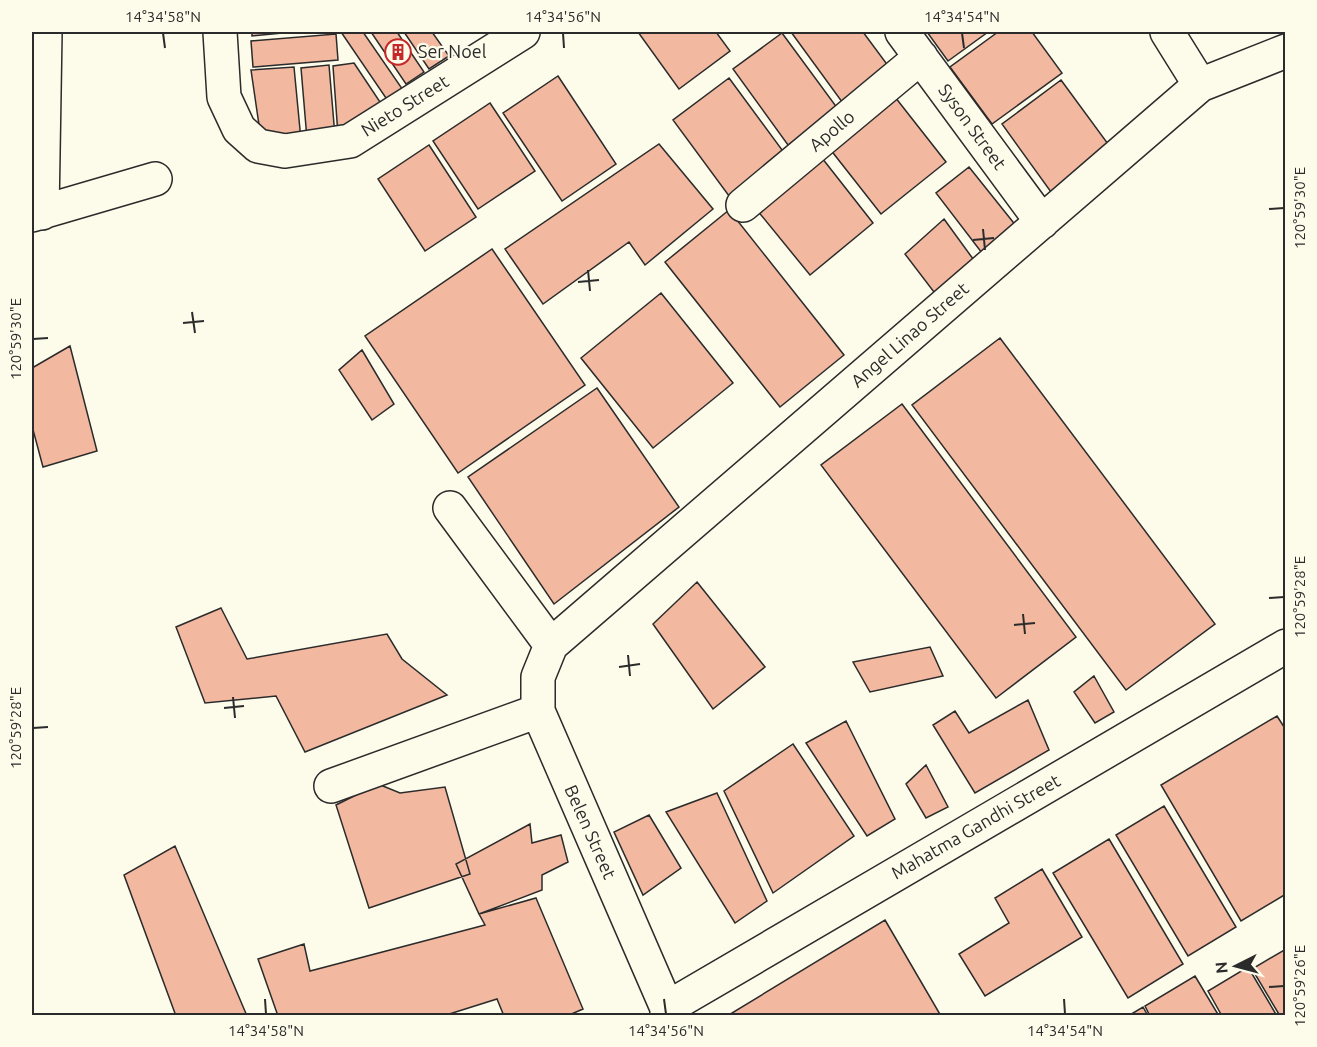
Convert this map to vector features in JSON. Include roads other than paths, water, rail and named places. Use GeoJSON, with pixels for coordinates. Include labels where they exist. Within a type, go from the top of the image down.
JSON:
{"type":"FeatureCollection","features":[{"type":"Feature","properties":{"kind":"street"},"geometry":{"type":"LineString","coordinates":[[45,32],[37,214],[154,179]]}},
{"type":"Feature","properties":{"kind":"street","name":"Nieto Street"},"geometry":{"type":"LineString","coordinates":[[220,32],[224,97],[239,129],[258,146],[285,151],[350,141],[524,32]]}},
{"type":"Feature","properties":{"kind":"street"},"geometry":{"type":"LineString","coordinates":[[1167,32],[1200,85]]}},
{"type":"Feature","properties":{"kind":"street","name":"Apollo"},"geometry":{"type":"LineString","coordinates":[[743,206],[912,44]]}},
{"type":"Feature","properties":{"kind":"street","name":"Syson Street"},"geometry":{"type":"LineString","coordinates":[[912,44],[1042,222]]}},
{"type":"Feature","properties":{"kind":"street","name":"Angel Linao Street"},"geometry":{"type":"LineString","coordinates":[[551,645],[1200,85],[1286,51]]}},
{"type":"Feature","properties":{"kind":"street"},"geometry":{"type":"LineString","coordinates":[[450,508],[551,645]]}},
{"type":"Feature","properties":{"kind":"street","name":"Belen Street"},"geometry":{"type":"LineString","coordinates":[[551,645],[538,677],[538,711],[667,1012]]}},
{"type":"Feature","properties":{"kind":"street","name":"Mahatma Gandhi Street"},"geometry":{"type":"LineString","coordinates":[[667,1012],[1286,646]]}},
{"type":"Feature","properties":{"kind":"street"},"geometry":{"type":"LineString","coordinates":[[331,786],[538,711]]}},
{"type":"Feature","properties":{"kind":"place","name":"Ser Noel"},"geometry":{"type":"Point","coordinates":[398,52]}}]}
